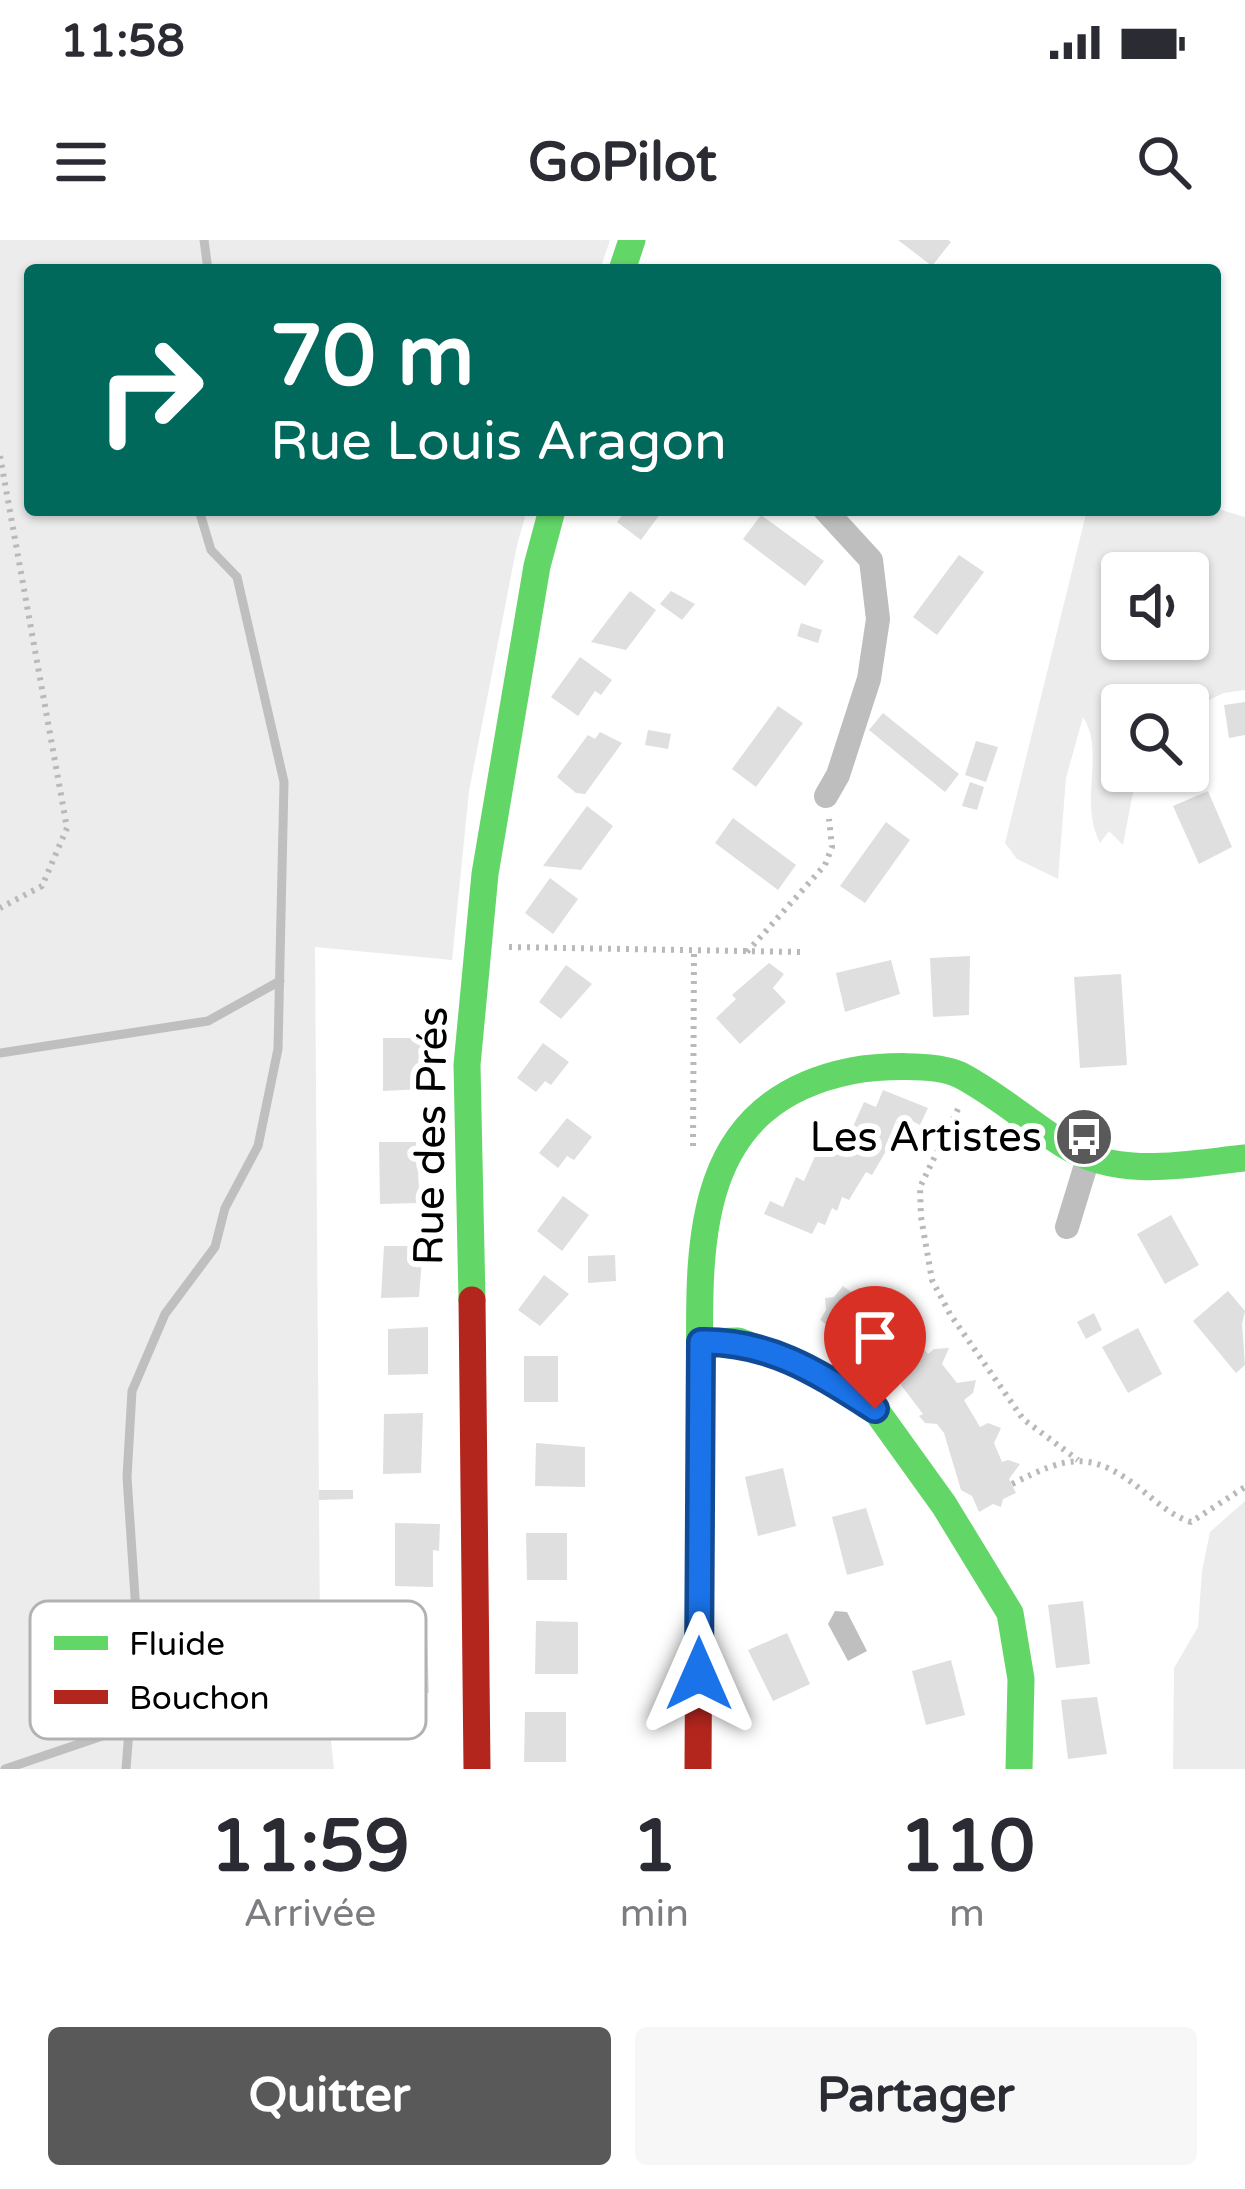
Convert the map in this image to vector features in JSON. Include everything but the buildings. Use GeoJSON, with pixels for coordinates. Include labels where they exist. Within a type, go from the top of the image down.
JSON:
{"type":"FeatureCollection","features":[{"type":"Feature","properties":{"kind":"street","name":"Rue des Prés"},"geometry":{"type":"LineString","coordinates":[[477,1769],[478,1583],[467,1065],[484,874],[537,566],[550,516]]}},
{"type":"Feature","properties":{"kind":"street"},"geometry":{"type":"LineString","coordinates":[[826,796],[838,775],[869,680],[878,619],[871,560],[831,516]]}},
{"type":"Feature","properties":{"kind":"street"},"geometry":{"type":"LineString","coordinates":[[698,1769],[701,1275],[709,1198],[731,1145],[776,1100],[818,1078],[878,1066],[956,1073],[1072,1150],[1140,1169],[1245,1158]]}},
{"type":"Feature","properties":{"kind":"street"},"geometry":{"type":"LineString","coordinates":[[1067,1227],[1089,1155]]}},
{"type":"Feature","properties":{"kind":"street"},"geometry":{"type":"LineString","coordinates":[[701,1342],[738,1341],[807,1367],[875,1409],[944,1505],[1010,1613],[1021,1679],[1019,1769]]}},
{"type":"Feature","properties":{"kind":"path"},"geometry":{"type":"LineString","coordinates":[[0,456],[67,827],[42,886],[0,908]]}},
{"type":"Feature","properties":{"kind":"path"},"geometry":{"type":"LineString","coordinates":[[747,952],[825,865],[832,848],[826,796]]}},
{"type":"Feature","properties":{"kind":"path"},"geometry":{"type":"LineString","coordinates":[[478,946],[800,952]]}},
{"type":"Feature","properties":{"kind":"path"},"geometry":{"type":"LineString","coordinates":[[694,952],[694,1166],[716,1180]]}},
{"type":"Feature","properties":{"kind":"path"},"geometry":{"type":"LineString","coordinates":[[968,1082],[920,1187],[932,1280],[1023,1419],[1078,1460]]}},
{"type":"Feature","properties":{"kind":"path"},"geometry":{"type":"LineString","coordinates":[[1012,1484],[1049,1465],[1094,1460],[1191,1522],[1245,1487]]}},
{"type":"Feature","properties":{"kind":"shaded area"},"geometry":{"type":"Polygon","coordinates":[[[0,240],[610,240],[602,264],[24,264],[24,516],[525,516],[469,791],[452,960],[315,947],[320,1601],[30,1601],[30,1739],[331,1739],[334,1769],[0,1769],[0,240]]]}},
{"type":"Feature","properties":{"kind":"shaded area"},"geometry":{"type":"Polygon","coordinates":[[[1221,510],[1245,517],[1245,690],[1209,700],[1209,684],[1101,684],[1101,792],[1133,792],[1123,845],[1109,831],[1100,843],[1094,827],[1092,746],[1083,717],[1066,778],[1058,879],[1017,859],[1005,843],[1086,516],[1221,516],[1221,510]]]}},
{"type":"Feature","properties":{"kind":"shaded area"},"geometry":{"type":"Polygon","coordinates":[[[1245,1501],[1245,1769],[1173,1769],[1174,1668],[1198,1627],[1210,1532],[1245,1501]]]}},
{"type":"Feature","properties":{"kind":"shaded area"},"geometry":{"type":"Polygon","coordinates":[[[835,1611],[847,1612],[867,1651],[848,1661],[828,1624],[835,1611]]]}},
{"type":"Feature","properties":{"kind":"waterway"},"geometry":{"type":"LineString","coordinates":[[204,240],[207,264]]}},
{"type":"Feature","properties":{"kind":"waterway"},"geometry":{"type":"LineString","coordinates":[[135,1601],[127,1477],[132,1391],[165,1314],[215,1247],[225,1208],[258,1146],[278,1049],[284,782],[237,577],[211,550],[201,516]]}},
{"type":"Feature","properties":{"kind":"waterway"},"geometry":{"type":"LineString","coordinates":[[0,1053],[208,1021],[280,981]]}},
{"type":"Feature","properties":{"kind":"waterway"},"geometry":{"type":"LineString","coordinates":[[5,1769],[94,1739]]}},
{"type":"Feature","properties":{"kind":"waterway"},"geometry":{"type":"LineString","coordinates":[[126,1769],[128,1739]]}},
{"type":"Feature","properties":{"kind":"traffic: fast"},"geometry":{"type":"LineString","coordinates":[[624,264],[632,240]]}},
{"type":"Feature","properties":{"kind":"traffic: fast"},"geometry":{"type":"LineString","coordinates":[[472,1300],[467,1065],[485,874],[537,566],[550,516]]}},
{"type":"Feature","properties":{"kind":"traffic: fast"},"geometry":{"type":"LineString","coordinates":[[700,1407],[700,1302],[711,1201],[727,1157],[755,1119],[795,1090],[862,1069],[936,1069],[960,1075],[1066,1146],[1108,1163],[1154,1167],[1245,1158]]}},
{"type":"Feature","properties":{"kind":"traffic: fast"},"geometry":{"type":"LineString","coordinates":[[701,1342],[738,1341],[807,1367],[875,1409],[944,1505],[1010,1613],[1021,1679],[1019,1769]]}},
{"type":"Feature","properties":{"kind":"traffic: jam"},"geometry":{"type":"LineString","coordinates":[[472,1300],[477,1769]]}},
{"type":"Feature","properties":{"kind":"traffic: jam"},"geometry":{"type":"LineString","coordinates":[[698,1769],[700,1407]]}},
{"type":"Feature","properties":{"kind":"place","name":"Les Artistes"},"geometry":{"type":"Point","coordinates":[1084,1137]}},
{"type":"Feature","properties":{"kind":"route"},"geometry":{"type":"LineString","coordinates":[[699,1674],[701,1342],[738,1341],[807,1367],[875,1409]]}}]}
